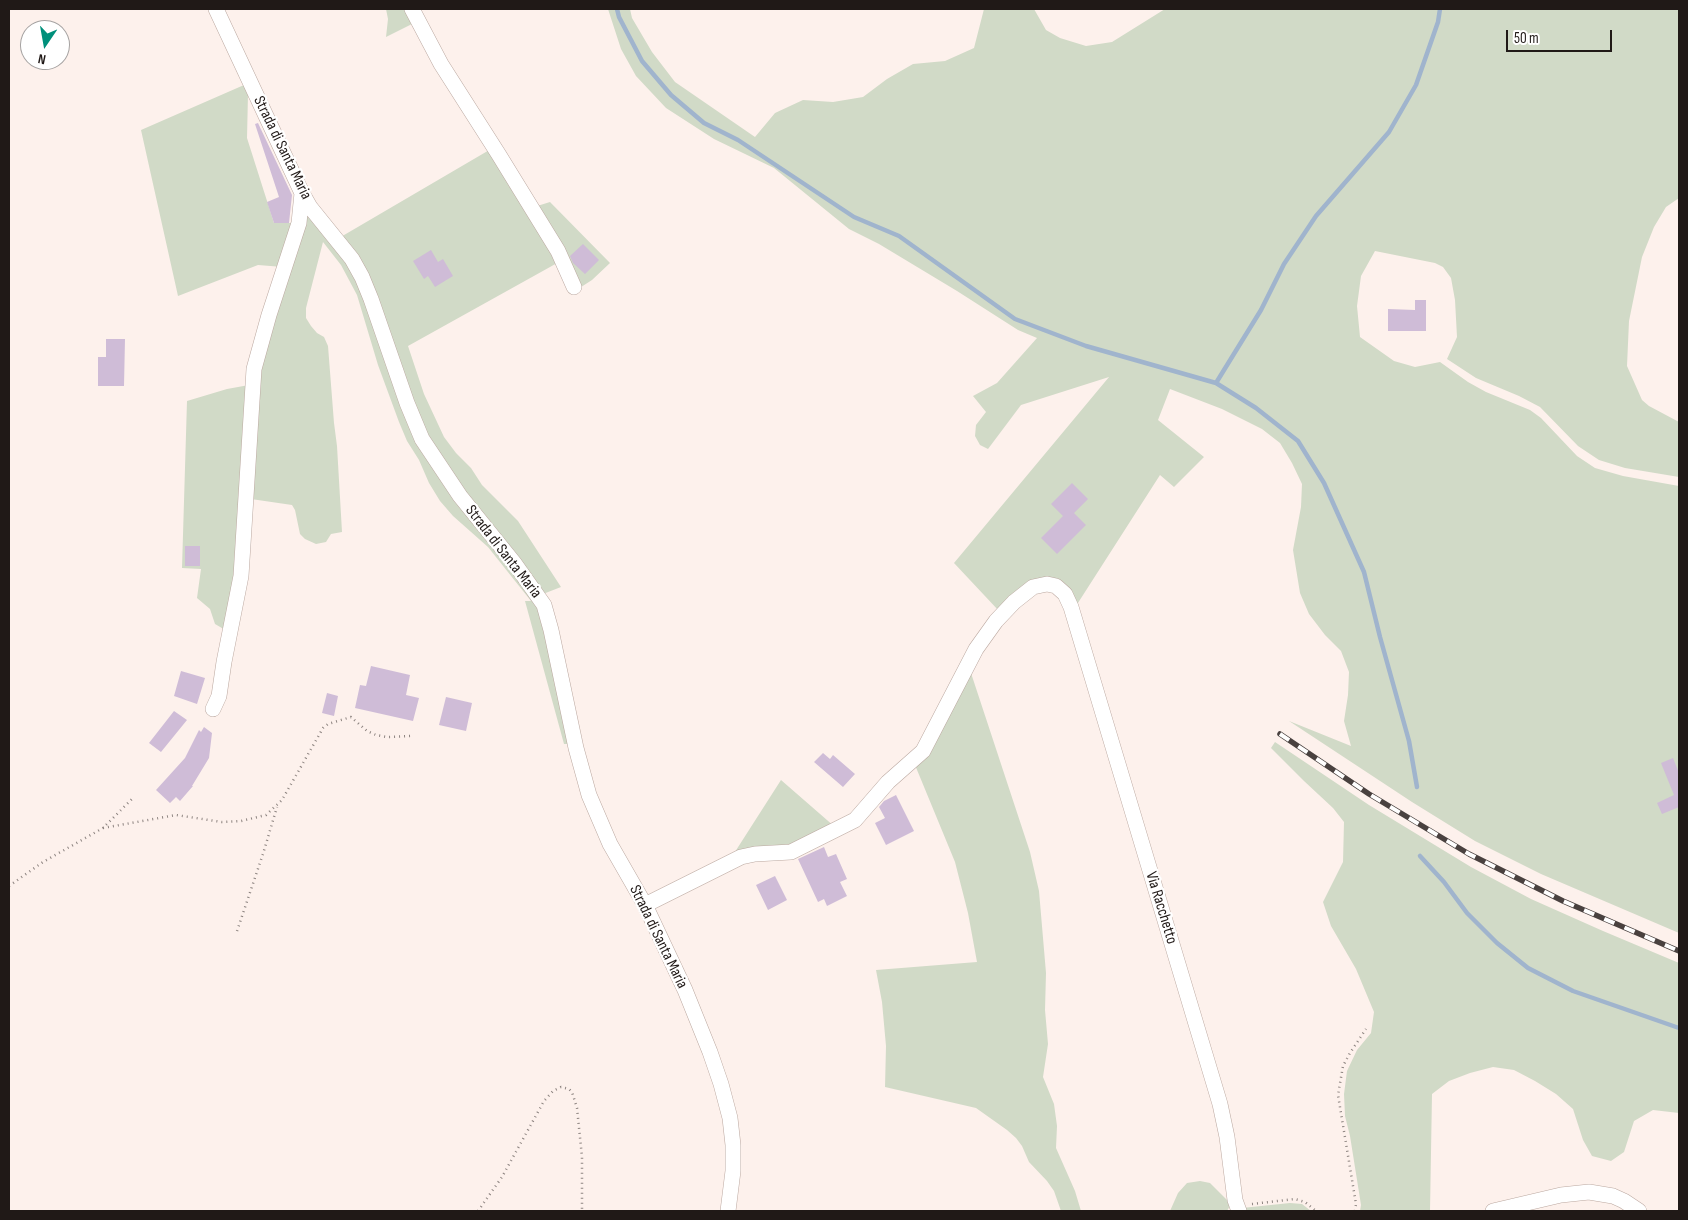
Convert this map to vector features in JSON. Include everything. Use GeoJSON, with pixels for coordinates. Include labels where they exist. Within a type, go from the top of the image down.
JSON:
{"type":"FeatureCollection","features":[{"type":"Feature","properties":{"kind":"street","name":"Strada di Santa Maria"},"geometry":{"type":"LineString","coordinates":[[216,9],[302,193],[310,207],[352,259],[362,277],[407,403],[425,444],[460,496],[515,564],[542,602],[551,630],[576,748],[601,826],[613,852],[645,905],[695,1015],[725,1097],[734,1153],[728,1211]]}},
{"type":"Feature","properties":{"kind":"street"},"geometry":{"type":"LineString","coordinates":[[412,9],[441,64],[558,252],[574,287]]}},
{"type":"Feature","properties":{"kind":"street"},"geometry":{"type":"LineString","coordinates":[[213,709],[219,696],[242,576],[254,369],[269,315],[299,223],[302,193]]}},
{"type":"Feature","properties":{"kind":"street","name":"Via Racchetto"},"geometry":{"type":"LineString","coordinates":[[645,905],[741,857],[755,854],[791,852],[855,820],[888,782],[922,751],[981,642],[1008,607],[1033,587],[1047,584],[1054,585],[1063,591],[1071,607],[1220,1104],[1238,1209]]}},
{"type":"Feature","properties":{"kind":"street"},"geometry":{"type":"LineString","coordinates":[[1493,1211],[1561,1195],[1589,1192],[1613,1196],[1639,1211]]}},
{"type":"Feature","properties":{"kind":"path"},"geometry":{"type":"LineString","coordinates":[[237,931],[264,854],[277,806],[321,731],[328,724],[350,717],[367,731],[376,735],[387,737],[412,736]]}},
{"type":"Feature","properties":{"kind":"path"},"geometry":{"type":"LineString","coordinates":[[9,886],[43,862],[103,828],[132,799]]}},
{"type":"Feature","properties":{"kind":"path"},"geometry":{"type":"LineString","coordinates":[[103,828],[176,815],[222,822],[241,821],[266,815],[277,806]]}},
{"type":"Feature","properties":{"kind":"path"},"geometry":{"type":"LineString","coordinates":[[1355,1211],[1356,1204],[1338,1095],[1343,1066],[1366,1029]]}},
{"type":"Feature","properties":{"kind":"path"},"geometry":{"type":"LineString","coordinates":[[478,1211],[502,1177],[544,1101],[553,1091],[563,1088],[569,1089],[572,1092],[578,1108],[582,1157],[582,1211]]}},
{"type":"Feature","properties":{"kind":"path"},"geometry":{"type":"LineString","coordinates":[[1238,1209],[1295,1199],[1305,1202],[1316,1211]]}},
{"type":"Feature","properties":{"kind":"green space"},"geometry":{"type":"Polygon","coordinates":[[[386,9],[409,9],[416,22],[386,37],[388,19],[386,9]]]}},
{"type":"Feature","properties":{"kind":"green space"},"geometry":{"type":"Polygon","coordinates":[[[608,9],[630,9],[632,18],[652,52],[675,82],[755,137],[775,113],[803,100],[833,102],[863,97],[887,79],[913,64],[945,61],[974,48],[984,9],[1034,9],[1046,30],[1060,38],[1086,46],[1112,42],[1165,9],[1679,9],[1679,198],[1666,207],[1654,227],[1642,257],[1629,321],[1627,366],[1642,400],[1649,406],[1679,422],[1679,477],[1625,468],[1599,460],[1578,446],[1540,407],[1476,378],[1447,359],[1457,337],[1455,300],[1451,278],[1443,267],[1435,263],[1375,251],[1361,276],[1357,306],[1360,337],[1394,361],[1415,367],[1440,362],[1486,392],[1530,410],[1541,418],[1577,456],[1595,468],[1623,476],[1679,486],[1679,933],[1541,874],[1475,841],[1289,721],[1351,746],[1344,721],[1349,672],[1341,651],[1325,635],[1309,614],[1300,593],[1293,550],[1301,507],[1302,484],[1292,463],[1280,443],[1262,429],[1222,409],[1170,389],[1158,420],[1204,457],[1174,487],[1160,475],[1076,606],[1058,583],[999,611],[954,563],[1109,377],[1021,405],[988,449],[980,445],[975,436],[976,425],[986,412],[973,396],[997,383],[1037,338],[1018,330],[879,244],[849,229],[774,168],[714,139],[666,108],[636,76],[621,49],[608,9]]]}},
{"type":"Feature","properties":{"kind":"green space"},"geometry":{"type":"Polygon","coordinates":[[[244,85],[248,94],[247,138],[274,223],[294,223],[283,267],[258,265],[178,296],[141,130],[244,85]]]}},
{"type":"Feature","properties":{"kind":"green space"},"geometry":{"type":"Polygon","coordinates":[[[491,149],[559,262],[408,346],[424,394],[444,437],[471,468],[482,485],[518,521],[561,587],[543,594],[435,453],[339,238],[491,149]]]}},
{"type":"Feature","properties":{"kind":"green space"},"geometry":{"type":"Polygon","coordinates":[[[550,202],[610,263],[592,280],[578,289],[534,207],[550,202]]]}},
{"type":"Feature","properties":{"kind":"green space"},"geometry":{"type":"Polygon","coordinates":[[[304,215],[317,220],[354,269],[404,408],[539,605],[569,744],[564,744],[525,601],[531,601],[488,547],[453,516],[440,501],[429,483],[399,422],[378,365],[357,295],[341,265],[323,242],[306,308],[306,318],[317,333],[324,337],[328,346],[342,532],[331,534],[326,542],[316,544],[305,539],[300,534],[295,510],[292,505],[251,499],[258,370],[304,215]]]}},
{"type":"Feature","properties":{"kind":"green space"},"geometry":{"type":"Polygon","coordinates":[[[249,385],[244,496],[227,631],[215,624],[210,609],[197,598],[201,569],[182,568],[187,401],[227,389],[249,385]]]}},
{"type":"Feature","properties":{"kind":"green space"},"geometry":{"type":"Polygon","coordinates":[[[970,670],[1030,852],[1039,891],[1046,973],[1045,1010],[1048,1044],[1043,1077],[1054,1104],[1057,1126],[1056,1148],[1075,1191],[1081,1211],[1061,1211],[1054,1191],[1029,1162],[1016,1138],[976,1108],[885,1087],[886,1046],[882,1002],[876,970],[977,962],[968,913],[955,862],[915,765],[970,670]]]}},
{"type":"Feature","properties":{"kind":"green space"},"geometry":{"type":"Polygon","coordinates":[[[1275,742],[1369,805],[1471,867],[1531,899],[1679,963],[1679,1113],[1653,1110],[1634,1121],[1624,1152],[1611,1161],[1592,1156],[1583,1140],[1573,1109],[1556,1094],[1514,1070],[1493,1067],[1470,1073],[1449,1081],[1432,1094],[1430,1211],[1360,1211],[1361,1205],[1345,1116],[1344,1094],[1347,1071],[1357,1050],[1371,1033],[1374,1012],[1356,969],[1331,926],[1323,902],[1343,862],[1344,822],[1333,808],[1271,748],[1275,742]]]}},
{"type":"Feature","properties":{"kind":"green space"},"geometry":{"type":"Polygon","coordinates":[[[781,780],[835,827],[801,844],[733,855],[781,780]]]}},
{"type":"Feature","properties":{"kind":"green space"},"geometry":{"type":"Polygon","coordinates":[[[1200,1181],[1210,1183],[1231,1204],[1227,1211],[1170,1211],[1178,1193],[1187,1183],[1200,1181]]]}},
{"type":"Feature","properties":{"kind":"green space"},"geometry":{"type":"Polygon","coordinates":[[[1290,1203],[1302,1204],[1311,1211],[1243,1211],[1242,1208],[1290,1203]]]}},
{"type":"Feature","properties":{"kind":"building"},"geometry":{"type":"Polygon","coordinates":[[[258,123],[292,195],[289,223],[274,223],[267,202],[279,197],[255,124],[258,123]]]}},
{"type":"Feature","properties":{"kind":"building"},"geometry":{"type":"Polygon","coordinates":[[[583,244],[599,260],[585,274],[573,263],[570,256],[583,244]]]}},
{"type":"Feature","properties":{"kind":"building"},"geometry":{"type":"Polygon","coordinates":[[[431,250],[438,262],[443,259],[453,276],[435,287],[428,276],[424,279],[413,261],[431,250]]]}},
{"type":"Feature","properties":{"kind":"building"},"geometry":{"type":"Polygon","coordinates":[[[1415,300],[1426,300],[1426,331],[1388,331],[1388,309],[1415,310],[1415,300]]]}},
{"type":"Feature","properties":{"kind":"building"},"geometry":{"type":"Polygon","coordinates":[[[106,339],[125,339],[124,386],[98,386],[98,357],[106,357],[106,339]]]}},
{"type":"Feature","properties":{"kind":"building"},"geometry":{"type":"Polygon","coordinates":[[[1072,483],[1088,499],[1074,513],[1086,525],[1057,554],[1041,538],[1063,516],[1051,504],[1072,483]]]}},
{"type":"Feature","properties":{"kind":"building"},"geometry":{"type":"Polygon","coordinates":[[[185,546],[200,546],[200,566],[185,566],[185,546]]]}},
{"type":"Feature","properties":{"kind":"building"},"geometry":{"type":"Polygon","coordinates":[[[371,666],[410,675],[406,695],[419,698],[413,721],[355,708],[360,685],[366,686],[371,666]]]}},
{"type":"Feature","properties":{"kind":"building"},"geometry":{"type":"Polygon","coordinates":[[[181,671],[205,678],[197,704],[174,696],[181,671]]]}},
{"type":"Feature","properties":{"kind":"building"},"geometry":{"type":"Polygon","coordinates":[[[327,693],[338,696],[334,716],[322,713],[327,693]]]}},
{"type":"Feature","properties":{"kind":"building"},"geometry":{"type":"Polygon","coordinates":[[[446,697],[472,703],[466,731],[439,725],[446,697]]]}},
{"type":"Feature","properties":{"kind":"building"},"geometry":{"type":"Polygon","coordinates":[[[174,711],[187,720],[161,752],[149,743],[174,711]]]}},
{"type":"Feature","properties":{"kind":"building"},"geometry":{"type":"Polygon","coordinates":[[[204,727],[212,733],[209,758],[193,786],[180,801],[176,797],[170,803],[156,790],[185,758],[199,730],[201,732],[204,727]]]}},
{"type":"Feature","properties":{"kind":"building"},"geometry":{"type":"Polygon","coordinates":[[[823,753],[830,759],[833,755],[855,774],[843,787],[814,762],[823,753]]]}},
{"type":"Feature","properties":{"kind":"building"},"geometry":{"type":"Polygon","coordinates":[[[1673,758],[1679,773],[1679,807],[1662,814],[1657,803],[1674,795],[1661,763],[1673,758]]]}},
{"type":"Feature","properties":{"kind":"building"},"geometry":{"type":"Polygon","coordinates":[[[896,795],[914,831],[886,845],[875,823],[885,818],[879,807],[884,801],[896,795]]]}},
{"type":"Feature","properties":{"kind":"building"},"geometry":{"type":"Polygon","coordinates":[[[824,847],[828,857],[836,854],[847,879],[840,882],[847,896],[827,906],[824,899],[818,902],[798,859],[824,847]]]}},
{"type":"Feature","properties":{"kind":"building"},"geometry":{"type":"Polygon","coordinates":[[[775,876],[787,900],[768,910],[756,885],[775,876]]]}},
{"type":"Feature","properties":{"kind":"waterway"},"geometry":{"type":"LineString","coordinates":[[617,9],[619,17],[642,61],[671,95],[704,123],[738,140],[854,217],[899,236],[1015,319],[1086,346],[1216,383],[1256,408],[1298,441],[1324,483],[1364,572],[1409,741],[1417,787]]}},
{"type":"Feature","properties":{"kind":"waterway"},"geometry":{"type":"LineString","coordinates":[[1216,383],[1261,310],[1284,264],[1316,216],[1389,132],[1416,85],[1438,22],[1440,9]]}},
{"type":"Feature","properties":{"kind":"waterway"},"geometry":{"type":"LineString","coordinates":[[1420,856],[1444,882],[1467,913],[1497,943],[1528,968],[1573,991],[1679,1028]]}},
{"type":"Feature","properties":{"kind":"railway"},"geometry":{"type":"LineString","coordinates":[[1280,734],[1369,794],[1469,854],[1563,901],[1679,951]]}}]}
